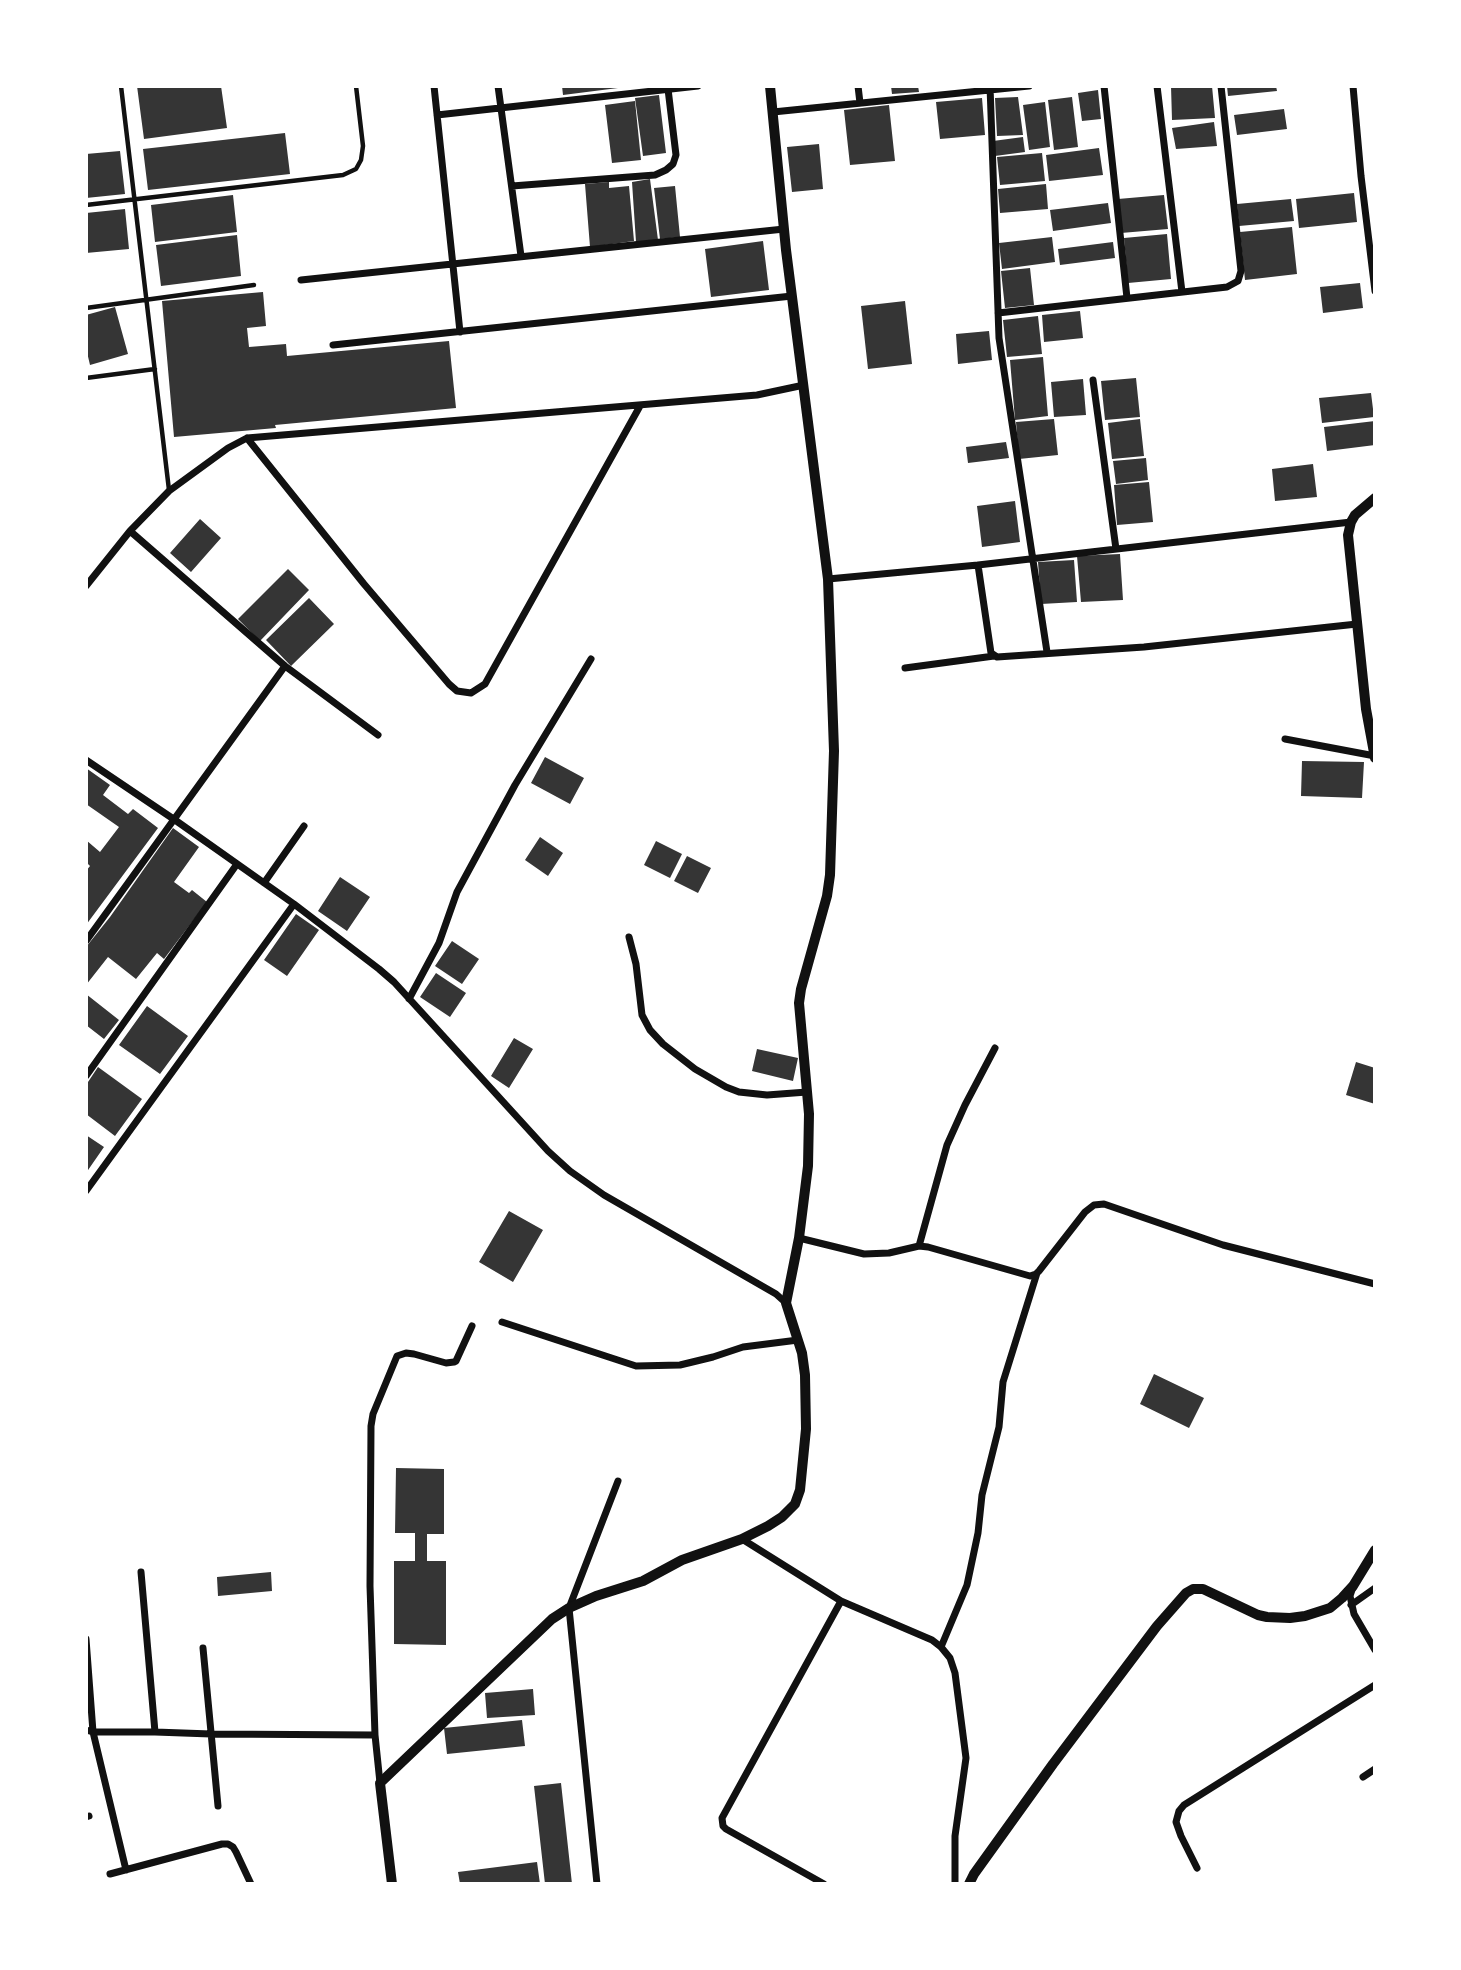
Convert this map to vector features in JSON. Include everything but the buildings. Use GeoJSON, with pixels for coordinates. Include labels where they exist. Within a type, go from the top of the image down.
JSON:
{"type":"FeatureCollection","features":[{"type":"Feature","properties":{"kind":"street"},"geometry":{"type":"LineString","coordinates":[[433,86],[460,332]]}},
{"type":"Feature","properties":{"kind":"street"},"geometry":{"type":"LineString","coordinates":[[498,86],[521,256]]}},
{"type":"Feature","properties":{"kind":"street"},"geometry":{"type":"LineString","coordinates":[[437,115],[631,89],[698,86]]}},
{"type":"Feature","properties":{"kind":"street"},"geometry":{"type":"LineString","coordinates":[[380,1783],[552,1619],[596,1596],[643,1581],[682,1560],[742,1539],[782,1517],[795,1504],[800,1490],[807,1395],[802,1353],[786,1303],[799,1238],[808,1166],[809,1114],[799,1003],[827,896],[834,751],[828,579],[784,229],[770,86]]}},
{"type":"Feature","properties":{"kind":"street"},"geometry":{"type":"LineString","coordinates":[[858,86],[860,103]]}},
{"type":"Feature","properties":{"kind":"street"},"geometry":{"type":"LineString","coordinates":[[922,86],[923,96]]}},
{"type":"Feature","properties":{"kind":"street"},"geometry":{"type":"LineString","coordinates":[[774,112],[1029,86]]}},
{"type":"Feature","properties":{"kind":"street"},"geometry":{"type":"LineString","coordinates":[[1104,86],[1127,298]]}},
{"type":"Feature","properties":{"kind":"street"},"geometry":{"type":"LineString","coordinates":[[1157,86],[1182,292]]}},
{"type":"Feature","properties":{"kind":"street"},"geometry":{"type":"LineString","coordinates":[[998,313],[1227,287],[1234,284],[1240,277],[1221,86]]}},
{"type":"Feature","properties":{"kind":"street"},"geometry":{"type":"LineString","coordinates":[[1353,86],[1375,290]]}},
{"type":"Feature","properties":{"kind":"street"},"geometry":{"type":"LineString","coordinates":[[990,88],[999,338],[1048,652]]}},
{"type":"Feature","properties":{"kind":"street"},"geometry":{"type":"LineString","coordinates":[[512,186],[655,175],[666,170],[673,164],[676,155],[668,89]]}},
{"type":"Feature","properties":{"kind":"street"},"geometry":{"type":"LineString","coordinates":[[301,280],[784,229]]}},
{"type":"Feature","properties":{"kind":"street"},"geometry":{"type":"LineString","coordinates":[[332,345],[792,296]]}},
{"type":"Feature","properties":{"kind":"street"},"geometry":{"type":"LineString","coordinates":[[1093,380],[1116,549]]}},
{"type":"Feature","properties":{"kind":"street"},"geometry":{"type":"LineString","coordinates":[[86,586],[130,531],[169,491],[228,448],[247,438],[640,406],[757,394],[804,385]]}},
{"type":"Feature","properties":{"kind":"street"},"geometry":{"type":"LineString","coordinates":[[247,438],[364,584],[449,684],[457,691],[471,694],[485,684],[640,406]]}},
{"type":"Feature","properties":{"kind":"street"},"geometry":{"type":"LineString","coordinates":[[1285,739],[1375,756],[1366,709],[1349,547],[1350,522],[1375,498]]}},
{"type":"Feature","properties":{"kind":"street"},"geometry":{"type":"LineString","coordinates":[[828,579],[1034,559],[1350,522]]}},
{"type":"Feature","properties":{"kind":"street"},"geometry":{"type":"LineString","coordinates":[[130,531],[285,666],[378,735]]}},
{"type":"Feature","properties":{"kind":"street"},"geometry":{"type":"LineString","coordinates":[[978,565],[991,653],[994,656]]}},
{"type":"Feature","properties":{"kind":"street"},"geometry":{"type":"LineString","coordinates":[[905,668],[994,656],[1144,647],[1357,624]]}},
{"type":"Feature","properties":{"kind":"street"},"geometry":{"type":"LineString","coordinates":[[409,999],[439,943],[457,892],[515,785],[591,659]]}},
{"type":"Feature","properties":{"kind":"street"},"geometry":{"type":"LineString","coordinates":[[86,941],[285,666]]}},
{"type":"Feature","properties":{"kind":"street"},"geometry":{"type":"LineString","coordinates":[[86,760],[294,904],[379,969],[394,982],[548,1151],[570,1171],[604,1195],[776,1294],[786,1303]]}},
{"type":"Feature","properties":{"kind":"street"},"geometry":{"type":"LineString","coordinates":[[264,883],[304,826]]}},
{"type":"Feature","properties":{"kind":"street"},"geometry":{"type":"LineString","coordinates":[[86,1076],[237,864]]}},
{"type":"Feature","properties":{"kind":"street"},"geometry":{"type":"LineString","coordinates":[[86,1191],[294,904]]}},
{"type":"Feature","properties":{"kind":"street"},"geometry":{"type":"LineString","coordinates":[[629,937],[636,964],[642,1015],[650,1030],[663,1044],[695,1069],[739,1092],[756,1095],[807,1092]]}},
{"type":"Feature","properties":{"kind":"street"},"geometry":{"type":"LineString","coordinates":[[919,1246],[947,1145],[995,1048]]}},
{"type":"Feature","properties":{"kind":"street"},"geometry":{"type":"LineString","coordinates":[[941,1647],[967,1585],[978,1533],[982,1495],[999,1427],[1003,1382],[1037,1273],[1085,1212],[1094,1205],[1104,1204],[1223,1245],[1375,1284]]}},
{"type":"Feature","properties":{"kind":"street"},"geometry":{"type":"LineString","coordinates":[[799,1238],[864,1254],[889,1253],[919,1246],[940,1249],[1026,1275],[1037,1273]]}},
{"type":"Feature","properties":{"kind":"street"},"geometry":{"type":"LineString","coordinates":[[502,1322],[636,1366],[680,1365],[743,1347],[798,1340]]}},
{"type":"Feature","properties":{"kind":"street"},"geometry":{"type":"LineString","coordinates":[[392,1884],[375,1735],[370,1586],[371,1426],[373,1414],[397,1356],[406,1353],[454,1362],[472,1326]]}},
{"type":"Feature","properties":{"kind":"street"},"geometry":{"type":"LineString","coordinates":[[597,1884],[569,1608],[618,1481]]}},
{"type":"Feature","properties":{"kind":"street"},"geometry":{"type":"LineString","coordinates":[[742,1539],[841,1601],[932,1640],[950,1658],[955,1673],[966,1758],[955,1836],[955,1884]]}},
{"type":"Feature","properties":{"kind":"street"},"geometry":{"type":"LineString","coordinates":[[1375,1549],[1350,1596],[1354,1614],[1375,1650]]}},
{"type":"Feature","properties":{"kind":"street"},"geometry":{"type":"LineString","coordinates":[[141,1572],[155,1732]]}},
{"type":"Feature","properties":{"kind":"street"},"geometry":{"type":"LineString","coordinates":[[969,1884],[1053,1764],[1157,1626],[1186,1593],[1193,1589],[1203,1589],[1258,1615],[1290,1618],[1330,1608],[1353,1586]]}},
{"type":"Feature","properties":{"kind":"street"},"geometry":{"type":"LineString","coordinates":[[1351,1605],[1375,1587]]}},
{"type":"Feature","properties":{"kind":"street"},"geometry":{"type":"LineString","coordinates":[[824,1884],[726,1829],[722,1818],[841,1601]]}},
{"type":"Feature","properties":{"kind":"street"},"geometry":{"type":"LineString","coordinates":[[86,1639],[89,1731],[126,1870]]}},
{"type":"Feature","properties":{"kind":"street"},"geometry":{"type":"LineString","coordinates":[[203,1648],[218,1806]]}},
{"type":"Feature","properties":{"kind":"street"},"geometry":{"type":"LineString","coordinates":[[1197,1868],[1176,1822],[1184,1804],[1375,1685]]}},
{"type":"Feature","properties":{"kind":"street"},"geometry":{"type":"LineString","coordinates":[[89,1731],[375,1735]]}},
{"type":"Feature","properties":{"kind":"street"},"geometry":{"type":"LineString","coordinates":[[1363,1777],[1375,1769]]}},
{"type":"Feature","properties":{"kind":"street"},"geometry":{"type":"LineString","coordinates":[[110,1874],[228,1844],[236,1852],[251,1884]]}},
{"type":"Feature","properties":{"kind":"lane"},"geometry":{"type":"LineString","coordinates":[[121,86],[169,491]]}},
{"type":"Feature","properties":{"kind":"lane"},"geometry":{"type":"LineString","coordinates":[[86,205],[343,176],[356,169],[361,160],[363,146],[356,86]]}},
{"type":"Feature","properties":{"kind":"lane"},"geometry":{"type":"LineString","coordinates":[[86,308],[254,285]]}},
{"type":"Feature","properties":{"kind":"lane"},"geometry":{"type":"LineString","coordinates":[[86,378],[155,369]]}}]}
